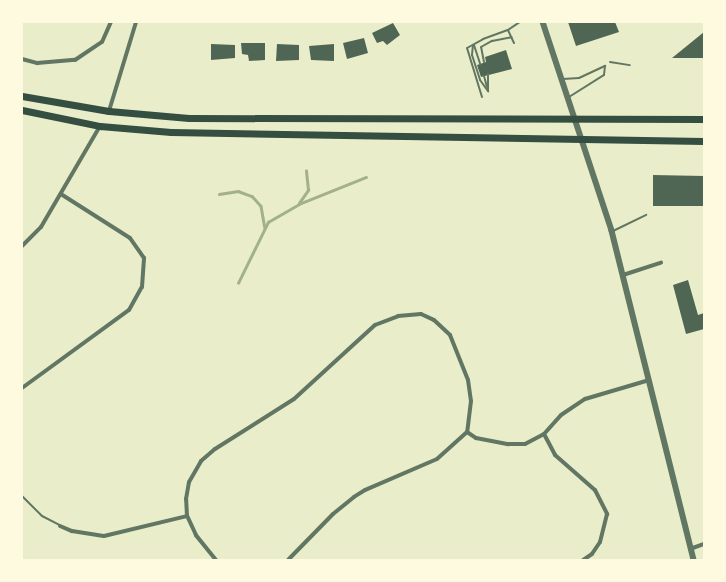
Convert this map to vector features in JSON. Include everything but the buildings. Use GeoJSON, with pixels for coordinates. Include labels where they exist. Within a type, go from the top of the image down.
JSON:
{"type":"FeatureCollection","features":[{"type":"Feature","properties":{"kind":"main road"},"geometry":{"type":"LineString","coordinates":[[22,96],[109,111],[190,118],[704,119]]}},
{"type":"Feature","properties":{"kind":"main road"},"geometry":{"type":"LineString","coordinates":[[22,110],[100,126],[171,132],[704,141]]}},
{"type":"Feature","properties":{"kind":"street"},"geometry":{"type":"LineString","coordinates":[[22,59],[37,63],[75,60],[102,42],[111,22]]}},
{"type":"Feature","properties":{"kind":"street"},"geometry":{"type":"LineString","coordinates":[[109,111],[136,22]]}},
{"type":"Feature","properties":{"kind":"street"},"geometry":{"type":"LineString","coordinates":[[543,22],[576,118],[612,231],[690,550],[694,560]]}},
{"type":"Feature","properties":{"kind":"street"},"geometry":{"type":"LineString","coordinates":[[22,246],[41,227],[62,194],[100,126]]}},
{"type":"Feature","properties":{"kind":"street"},"geometry":{"type":"LineString","coordinates":[[22,388],[130,310],[142,287],[144,258],[130,238],[62,194]]}},
{"type":"Feature","properties":{"kind":"street"},"geometry":{"type":"LineString","coordinates":[[623,275],[661,263]]}},
{"type":"Feature","properties":{"kind":"street"},"geometry":{"type":"LineString","coordinates":[[216,560],[199,540],[187,516],[186,499],[189,482],[201,461],[215,449],[294,399],[375,325],[398,316],[421,314],[441,324],[450,335],[468,380],[471,401],[466,432],[437,459],[365,490],[354,497],[333,514],[288,560]]}},
{"type":"Feature","properties":{"kind":"street"},"geometry":{"type":"LineString","coordinates":[[466,432],[476,438],[508,444],[525,444],[544,434],[561,415],[585,399],[649,380]]}},
{"type":"Feature","properties":{"kind":"street"},"geometry":{"type":"LineString","coordinates":[[544,434],[555,455],[595,490],[607,514],[600,542],[592,554],[584,560]]}},
{"type":"Feature","properties":{"kind":"street"},"geometry":{"type":"LineString","coordinates":[[60,526],[72,531],[104,536],[187,516]]}},
{"type":"Feature","properties":{"kind":"street"},"geometry":{"type":"LineString","coordinates":[[690,550],[704,544]]}},
{"type":"Feature","properties":{"kind":"lane"},"geometry":{"type":"LineString","coordinates":[[482,97],[467,48],[473,43],[508,30],[520,22]]}},
{"type":"Feature","properties":{"kind":"lane"},"geometry":{"type":"LineString","coordinates":[[508,30],[514,43]]}},
{"type":"Feature","properties":{"kind":"lane"},"geometry":{"type":"LineString","coordinates":[[484,62],[481,47],[492,41],[512,37]]}},
{"type":"Feature","properties":{"kind":"lane"},"geometry":{"type":"LineString","coordinates":[[473,43],[480,64]]}},
{"type":"Feature","properties":{"kind":"lane"},"geometry":{"type":"LineString","coordinates":[[473,43],[472,55],[480,80],[488,90]]}},
{"type":"Feature","properties":{"kind":"lane"},"geometry":{"type":"LineString","coordinates":[[610,62],[630,66]]}},
{"type":"Feature","properties":{"kind":"lane"},"geometry":{"type":"LineString","coordinates":[[562,79],[579,78],[605,66],[604,75],[569,97]]}},
{"type":"Feature","properties":{"kind":"lane"},"geometry":{"type":"LineString","coordinates":[[488,74],[488,90]]}},
{"type":"Feature","properties":{"kind":"lane"},"geometry":{"type":"LineString","coordinates":[[484,76],[488,90]]}},
{"type":"Feature","properties":{"kind":"lane"},"geometry":{"type":"LineString","coordinates":[[612,231],[646,216]]}},
{"type":"Feature","properties":{"kind":"lane"},"geometry":{"type":"LineString","coordinates":[[22,496],[42,516],[60,526]]}},
{"type":"Feature","properties":{"kind":"waterway"},"geometry":{"type":"LineString","coordinates":[[299,203],[308,190],[306,171]]}},
{"type":"Feature","properties":{"kind":"waterway"},"geometry":{"type":"LineString","coordinates":[[238,283],[268,222],[299,204],[366,177]]}},
{"type":"Feature","properties":{"kind":"waterway"},"geometry":{"type":"LineString","coordinates":[[219,194],[238,191],[252,196],[261,206],[265,228]]}}]}
